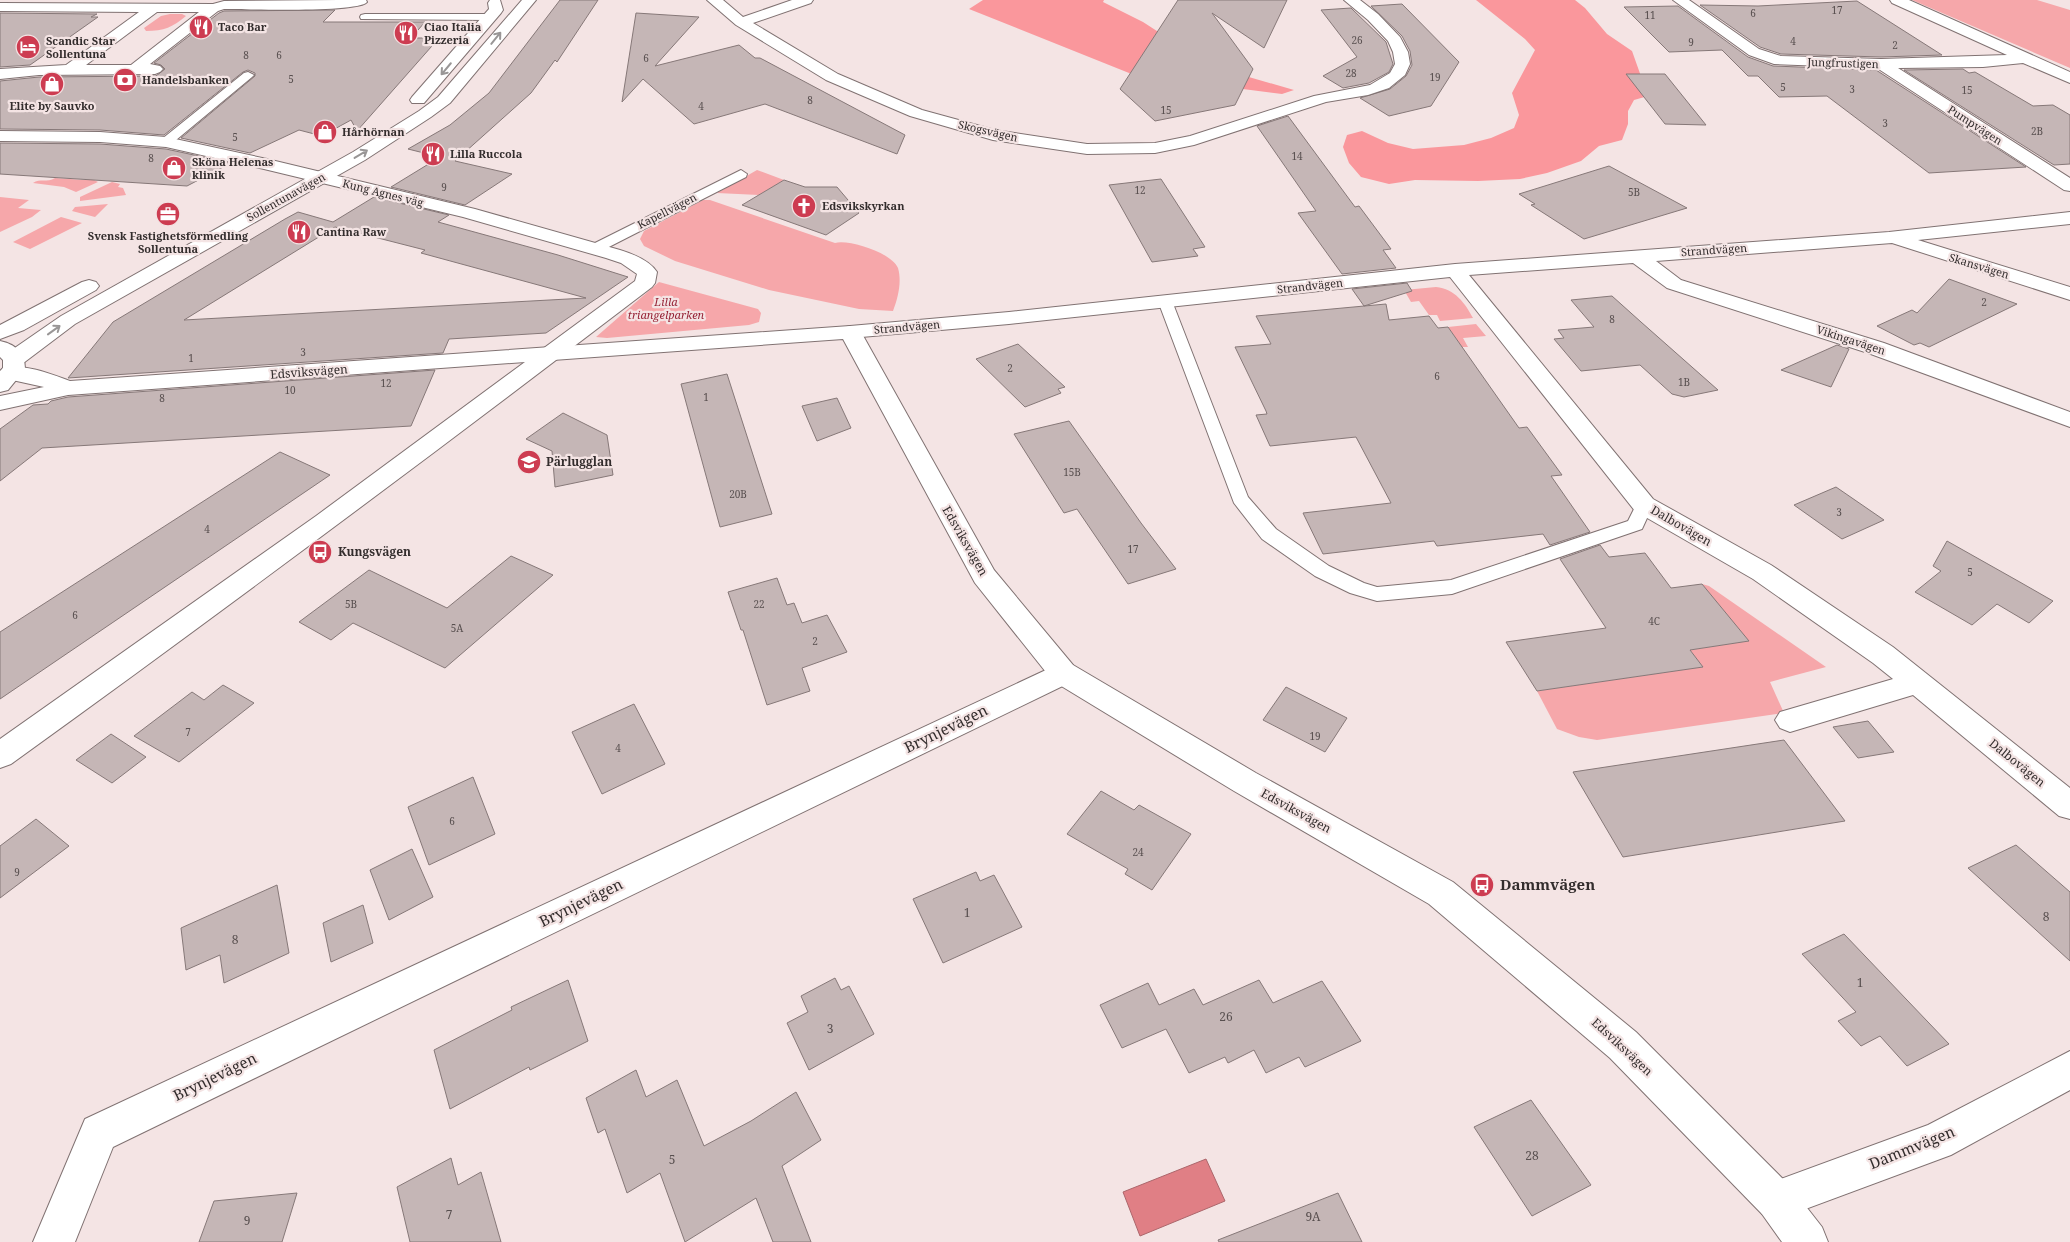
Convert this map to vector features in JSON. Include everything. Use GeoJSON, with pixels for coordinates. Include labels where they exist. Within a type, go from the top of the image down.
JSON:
{"type":"FeatureCollection","features":[{"type":"Feature","properties":{"kind":"street"},"geometry":{"type":"LineString","coordinates":[[353,141],[395,117],[421,98],[488,7],[529,0]]}},
{"type":"Feature","properties":{"kind":"street","name":"Sollentunavägen"},"geometry":{"type":"LineString","coordinates":[[0,333],[17,326],[113,273],[310,171],[425,114],[444,100],[529,0]]}},
{"type":"Feature","properties":{"kind":"street","name":"Skogsvägen"},"geometry":{"type":"LineString","coordinates":[[714,0],[741,22],[832,77],[916,113],[993,135],[1087,149],[1155,148],[1194,140],[1320,99],[1357,93],[1384,84],[1396,76],[1402,66],[1404,56],[1399,45],[1368,12],[1351,0]]}},
{"type":"Feature","properties":{"kind":"street"},"geometry":{"type":"LineString","coordinates":[[741,22],[806,0]]}},
{"type":"Feature","properties":{"kind":"street","name":"Jungfrustigen"},"geometry":{"type":"LineString","coordinates":[[1680,0],[1754,52],[1779,61],[1881,64],[1983,62],[2024,58]]}},
{"type":"Feature","properties":{"kind":"street"},"geometry":{"type":"LineString","coordinates":[[1897,0],[2070,78]]}},
{"type":"Feature","properties":{"kind":"street"},"geometry":{"type":"LineString","coordinates":[[0,7],[153,8],[203,5],[332,5],[360,2]]}},
{"type":"Feature","properties":{"kind":"street"},"geometry":{"type":"LineString","coordinates":[[135,69],[203,5]]}},
{"type":"Feature","properties":{"kind":"street"},"geometry":{"type":"LineString","coordinates":[[69,70],[153,8]]}},
{"type":"Feature","properties":{"kind":"street","name":"Pumpvägen"},"geometry":{"type":"LineString","coordinates":[[1881,64],[2070,186]]}},
{"type":"Feature","properties":{"kind":"street"},"geometry":{"type":"LineString","coordinates":[[0,74],[69,70],[155,69]]}},
{"type":"Feature","properties":{"kind":"street","name":"Kung Agnes väg"},"geometry":{"type":"LineString","coordinates":[[0,136],[100,137],[166,142],[310,171],[628,259],[641,266],[647,272],[645,283],[551,355]]}},
{"type":"Feature","properties":{"kind":"street","name":"Sollentunavägen"},"geometry":{"type":"LineString","coordinates":[[6,366],[68,320],[310,171]]}},
{"type":"Feature","properties":{"kind":"street","name":"Strandvägen"},"geometry":{"type":"LineString","coordinates":[[551,355],[850,332],[1455,270],[1889,238],[2070,218]]}},
{"type":"Feature","properties":{"kind":"street","name":"Skansvägen"},"geometry":{"type":"LineString","coordinates":[[1889,238],[2070,294]]}},
{"type":"Feature","properties":{"kind":"street","name":"Vikingavägen"},"geometry":{"type":"LineString","coordinates":[[1636,256],[1674,284],[1876,348],[2070,420]]}},
{"type":"Feature","properties":{"kind":"street","name":"Dalbovägen"},"geometry":{"type":"LineString","coordinates":[[1455,270],[1644,504],[1762,572],[1883,655],[2070,806]]}},
{"type":"Feature","properties":{"kind":"street","name":"Edsviksvägen"},"geometry":{"type":"LineString","coordinates":[[850,332],[984,576],[1063,673],[1245,782],[1441,893],[1623,1045],[1776,1200],[1807,1242]]}},
{"type":"Feature","properties":{"kind":"street"},"geometry":{"type":"LineString","coordinates":[[0,755],[158,643],[551,355]]}},
{"type":"Feature","properties":{"kind":"street","name":"Edsviksvägen"},"geometry":{"type":"LineString","coordinates":[[0,403],[68,388],[551,355]]}},
{"type":"Feature","properties":{"kind":"street","name":"Edsviksvägen"},"geometry":{"type":"LineString","coordinates":[[6,366],[68,388]]}},
{"type":"Feature","properties":{"kind":"street","name":"Brynjevägen"},"geometry":{"type":"LineString","coordinates":[[54,1242],[99,1133],[1063,673]]}},
{"type":"Feature","properties":{"kind":"street"},"geometry":{"type":"LineString","coordinates":[[1790,720],[1917,682]]}},
{"type":"Feature","properties":{"kind":"street","name":"Dammvägen"},"geometry":{"type":"LineString","coordinates":[[1776,1200],[1937,1141],[2070,1070]]}},
{"type":"Feature","properties":{"kind":"lane"},"geometry":{"type":"LineString","coordinates":[[365,17],[488,7]]}},
{"type":"Feature","properties":{"kind":"lane"},"geometry":{"type":"LineString","coordinates":[[166,142],[248,75]]}},
{"type":"Feature","properties":{"kind":"lane","name":"Kapellvägen"},"geometry":{"type":"LineString","coordinates":[[594,249],[740,174]]}},
{"type":"Feature","properties":{"kind":"lane"},"geometry":{"type":"LineString","coordinates":[[1166,301],[1240,499],[1269,534],[1322,571],[1357,588],[1377,594],[1452,587],[1635,525],[1644,504]]}},
{"type":"Feature","properties":{"kind":"green space"},"geometry":{"type":"Polygon","coordinates":[[[1912,0],[2037,0],[2070,10],[2070,68],[1912,0]]]}},
{"type":"Feature","properties":{"kind":"green space"},"geometry":{"type":"Polygon","coordinates":[[[170,14],[186,16],[172,26],[163,29],[146,31],[144,28],[161,16],[170,14]]]}},
{"type":"Feature","properties":{"kind":"green space"},"geometry":{"type":"Polygon","coordinates":[[[757,170],[784,180],[759,195],[717,193],[757,170]]]}},
{"type":"Feature","properties":{"kind":"green space"},"geometry":{"type":"Polygon","coordinates":[[[55,178],[84,180],[90,178],[98,182],[76,192],[64,187],[33,183],[55,178]]]}},
{"type":"Feature","properties":{"kind":"green space"},"geometry":{"type":"Polygon","coordinates":[[[112,182],[120,184],[118,187],[123,188],[126,195],[80,201],[80,197],[112,182]]]}},
{"type":"Feature","properties":{"kind":"green space"},"geometry":{"type":"Polygon","coordinates":[[[0,197],[29,200],[18,208],[41,210],[32,217],[0,232],[0,197]]]}},
{"type":"Feature","properties":{"kind":"green space"},"geometry":{"type":"Polygon","coordinates":[[[703,200],[710,200],[835,243],[850,243],[870,248],[888,257],[898,268],[900,279],[893,311],[859,309],[769,290],[675,261],[644,246],[640,239],[644,231],[703,200]]]}},
{"type":"Feature","properties":{"kind":"green space"},"geometry":{"type":"Polygon","coordinates":[[[108,204],[95,217],[72,211],[75,207],[108,204]]]}},
{"type":"Feature","properties":{"kind":"green space"},"geometry":{"type":"Polygon","coordinates":[[[61,217],[82,223],[30,249],[13,242],[61,217]]]}},
{"type":"Feature","properties":{"kind":"green space","name":"Lilla triangelparken"},"geometry":{"type":"Polygon","coordinates":[[[659,282],[758,309],[761,313],[759,322],[749,325],[607,338],[596,337],[659,282]]]}},
{"type":"Feature","properties":{"kind":"green space"},"geometry":{"type":"Polygon","coordinates":[[[1443,288],[1459,298],[1473,318],[1440,321],[1437,315],[1429,315],[1419,301],[1411,302],[1404,290],[1443,288]]]}},
{"type":"Feature","properties":{"kind":"green space"},"geometry":{"type":"Polygon","coordinates":[[[1476,324],[1486,336],[1463,338],[1468,347],[1462,347],[1448,327],[1476,324]]]}},
{"type":"Feature","properties":{"kind":"green space"},"geometry":{"type":"Polygon","coordinates":[[[1702,584],[1709,586],[1826,667],[1770,682],[1784,713],[1597,740],[1579,737],[1557,729],[1537,691],[1702,667],[1690,650],[1748,641],[1702,584]]]}},
{"type":"Feature","properties":{"kind":"shaded area"},"geometry":{"type":"Polygon","coordinates":[[[983,0],[1104,0],[1103,2],[1143,22],[1211,66],[1294,90],[1282,94],[1134,75],[969,9],[983,0]]]}},
{"type":"Feature","properties":{"kind":"shaded area"},"geometry":{"type":"Polygon","coordinates":[[[1476,0],[1575,0],[1585,8],[1607,34],[1632,51],[1648,96],[1634,100],[1628,111],[1628,124],[1622,140],[1599,146],[1581,161],[1547,173],[1520,179],[1478,181],[1415,180],[1389,184],[1361,177],[1349,163],[1343,147],[1347,135],[1362,131],[1388,143],[1413,149],[1464,145],[1491,138],[1514,128],[1519,115],[1512,93],[1535,50],[1525,39],[1476,0]]]}},
{"type":"Feature","properties":{"kind":"shaded area"},"geometry":{"type":"Polygon","coordinates":[[[1206,1159],[1225,1201],[1140,1236],[1123,1192],[1206,1159]]]}},
{"type":"Feature","properties":{"kind":"building"},"geometry":{"type":"Polygon","coordinates":[[[560,0],[598,0],[557,62],[555,60],[531,93],[455,161],[512,174],[465,205],[391,187],[440,157],[408,149],[450,125],[489,93],[560,0]]]}},
{"type":"Feature","properties":{"kind":"building"},"geometry":{"type":"Polygon","coordinates":[[[1178,0],[1287,0],[1264,48],[1212,13],[1253,69],[1235,105],[1155,121],[1120,89],[1178,0]]]}},
{"type":"Feature","properties":{"kind":"building"},"geometry":{"type":"Polygon","coordinates":[[[1857,1],[1942,55],[1881,57],[1781,54],[1760,47],[1700,5],[1758,6],[1857,1]]]}},
{"type":"Feature","properties":{"kind":"building"},"geometry":{"type":"Polygon","coordinates":[[[1402,4],[1459,62],[1431,106],[1389,116],[1360,98],[1390,89],[1406,76],[1412,65],[1410,51],[1402,36],[1371,6],[1402,4]]]}},
{"type":"Feature","properties":{"kind":"building"},"geometry":{"type":"Polygon","coordinates":[[[1678,6],[1748,57],[1773,66],[1876,70],[2026,167],[1929,173],[1827,96],[1779,97],[1758,76],[1748,76],[1722,50],[1669,52],[1624,7],[1678,6]]]}},
{"type":"Feature","properties":{"kind":"building"},"geometry":{"type":"Polygon","coordinates":[[[1351,8],[1386,42],[1393,64],[1389,72],[1369,83],[1343,88],[1323,76],[1357,57],[1321,10],[1351,8]]]}},
{"type":"Feature","properties":{"kind":"building"},"geometry":{"type":"Polygon","coordinates":[[[335,10],[323,22],[425,22],[411,38],[439,38],[357,131],[351,120],[322,136],[299,130],[250,153],[181,138],[255,76],[255,73],[248,70],[164,135],[100,130],[0,129],[0,81],[39,77],[156,76],[165,69],[161,65],[154,63],[224,11],[335,10]]]}},
{"type":"Feature","properties":{"kind":"building","name":"Scandic Star Sollentuna"},"geometry":{"type":"Polygon","coordinates":[[[0,13],[97,14],[91,17],[98,17],[30,65],[0,67],[0,13]]]}},
{"type":"Feature","properties":{"kind":"building"},"geometry":{"type":"Polygon","coordinates":[[[636,13],[699,17],[655,66],[739,45],[755,58],[760,58],[905,135],[897,154],[765,104],[694,124],[643,79],[622,102],[636,13]]]}},
{"type":"Feature","properties":{"kind":"building"},"geometry":{"type":"Polygon","coordinates":[[[1963,69],[1969,73],[1975,72],[2033,106],[2053,105],[2070,115],[2070,164],[2054,165],[1904,70],[1963,69]]]}},
{"type":"Feature","properties":{"kind":"building"},"geometry":{"type":"Polygon","coordinates":[[[1626,74],[1665,74],[1706,125],[1665,124],[1626,74]]]}},
{"type":"Feature","properties":{"kind":"building"},"geometry":{"type":"Polygon","coordinates":[[[1288,116],[1355,207],[1359,206],[1391,249],[1383,250],[1396,268],[1342,274],[1298,213],[1316,211],[1257,126],[1288,116]]]}},
{"type":"Feature","properties":{"kind":"building"},"geometry":{"type":"Polygon","coordinates":[[[0,143],[100,144],[166,149],[231,163],[187,186],[0,174],[0,143]]]}},
{"type":"Feature","properties":{"kind":"building"},"geometry":{"type":"Polygon","coordinates":[[[1609,166],[1687,208],[1584,239],[1531,205],[1535,204],[1519,194],[1609,166]]]}},
{"type":"Feature","properties":{"kind":"building"},"geometry":{"type":"Polygon","coordinates":[[[1161,179],[1205,247],[1193,249],[1198,256],[1152,262],[1109,185],[1161,179]]]}},
{"type":"Feature","properties":{"kind":"building","name":"Edsvikskyrkan"},"geometry":{"type":"Polygon","coordinates":[[[784,180],[805,187],[837,187],[859,213],[826,235],[742,205],[784,180]]]}},
{"type":"Feature","properties":{"kind":"building"},"geometry":{"type":"Polygon","coordinates":[[[374,197],[449,215],[438,222],[558,255],[628,277],[546,333],[449,339],[443,353],[68,378],[113,322],[285,219],[298,212],[333,222],[374,197]],[[335,227],[184,320],[586,298],[421,253],[425,250],[335,227]]]}},
{"type":"Feature","properties":{"kind":"building"},"geometry":{"type":"Polygon","coordinates":[[[1949,279],[2017,304],[1929,347],[1920,343],[1914,345],[1877,326],[1912,310],[1917,313],[1949,279]]]}},
{"type":"Feature","properties":{"kind":"building"},"geometry":{"type":"Polygon","coordinates":[[[1407,283],[1412,291],[1364,306],[1352,289],[1407,283]]]}},
{"type":"Feature","properties":{"kind":"building"},"geometry":{"type":"Polygon","coordinates":[[[1612,296],[1718,390],[1684,397],[1672,394],[1640,365],[1581,371],[1554,339],[1564,338],[1558,330],[1594,327],[1571,300],[1612,296]]]}},
{"type":"Feature","properties":{"kind":"building"},"geometry":{"type":"Polygon","coordinates":[[[1386,304],[1389,320],[1429,316],[1438,328],[1448,327],[1519,428],[1527,427],[1562,475],[1551,476],[1590,532],[1550,545],[1543,534],[1437,546],[1434,541],[1323,554],[1303,513],[1391,503],[1356,437],[1270,446],[1256,415],[1267,414],[1266,411],[1235,347],[1271,344],[1256,316],[1386,304]]]}},
{"type":"Feature","properties":{"kind":"building"},"geometry":{"type":"Polygon","coordinates":[[[1018,344],[1065,387],[1058,389],[1061,393],[1025,407],[976,359],[1018,344]]]}},
{"type":"Feature","properties":{"kind":"building"},"geometry":{"type":"Polygon","coordinates":[[[1837,345],[1849,349],[1831,387],[1781,370],[1837,345]]]}},
{"type":"Feature","properties":{"kind":"building"},"geometry":{"type":"Polygon","coordinates":[[[435,370],[411,426],[42,448],[0,481],[0,429],[33,405],[48,404],[51,401],[68,397],[435,370]]]}},
{"type":"Feature","properties":{"kind":"building"},"geometry":{"type":"Polygon","coordinates":[[[727,374],[772,514],[720,527],[681,384],[727,374]]]}},
{"type":"Feature","properties":{"kind":"building"},"geometry":{"type":"Polygon","coordinates":[[[837,398],[851,428],[817,441],[802,406],[837,398]]]}},
{"type":"Feature","properties":{"kind":"building"},"geometry":{"type":"Polygon","coordinates":[[[563,413],[607,435],[613,475],[555,487],[552,451],[526,439],[563,413]]]}},
{"type":"Feature","properties":{"kind":"building"},"geometry":{"type":"Polygon","coordinates":[[[1069,421],[1176,569],[1128,584],[1077,509],[1064,513],[1014,434],[1069,421]]]}},
{"type":"Feature","properties":{"kind":"building"},"geometry":{"type":"Polygon","coordinates":[[[280,452],[330,475],[0,699],[0,632],[280,452]]]}},
{"type":"Feature","properties":{"kind":"building"},"geometry":{"type":"Polygon","coordinates":[[[1836,487],[1884,520],[1842,539],[1794,505],[1836,487]]]}},
{"type":"Feature","properties":{"kind":"building"},"geometry":{"type":"Polygon","coordinates":[[[1947,541],[2053,601],[2029,623],[1997,604],[1972,625],[1915,592],[1941,571],[1933,566],[1947,541]]]}},
{"type":"Feature","properties":{"kind":"building"},"geometry":{"type":"Polygon","coordinates":[[[1600,545],[1609,557],[1645,553],[1671,588],[1702,584],[1749,641],[1690,650],[1703,667],[1537,691],[1506,642],[1606,628],[1560,559],[1600,545]]]}},
{"type":"Feature","properties":{"kind":"building"},"geometry":{"type":"Polygon","coordinates":[[[511,556],[553,575],[445,668],[353,623],[331,640],[299,622],[369,570],[447,608],[511,556]]]}},
{"type":"Feature","properties":{"kind":"building"},"geometry":{"type":"Polygon","coordinates":[[[777,578],[787,605],[794,603],[802,623],[827,615],[847,652],[802,668],[810,691],[767,705],[743,630],[741,630],[728,592],[777,578]]]}},
{"type":"Feature","properties":{"kind":"building"},"geometry":{"type":"Polygon","coordinates":[[[223,685],[254,703],[179,762],[134,736],[192,692],[204,700],[223,685]]]}},
{"type":"Feature","properties":{"kind":"building"},"geometry":{"type":"Polygon","coordinates":[[[1286,687],[1347,718],[1325,752],[1263,720],[1286,687]]]}},
{"type":"Feature","properties":{"kind":"building"},"geometry":{"type":"Polygon","coordinates":[[[634,704],[665,764],[602,794],[572,732],[634,704]]]}},
{"type":"Feature","properties":{"kind":"building"},"geometry":{"type":"Polygon","coordinates":[[[1868,721],[1894,752],[1858,758],[1833,727],[1868,721]]]}},
{"type":"Feature","properties":{"kind":"building"},"geometry":{"type":"Polygon","coordinates":[[[111,734],[146,757],[112,783],[76,760],[111,734]]]}},
{"type":"Feature","properties":{"kind":"building"},"geometry":{"type":"Polygon","coordinates":[[[1784,740],[1845,821],[1623,857],[1573,772],[1784,740]]]}},
{"type":"Feature","properties":{"kind":"building"},"geometry":{"type":"Polygon","coordinates":[[[473,777],[495,834],[429,865],[408,807],[473,777]]]}},
{"type":"Feature","properties":{"kind":"building"},"geometry":{"type":"Polygon","coordinates":[[[1101,791],[1134,810],[1139,805],[1191,834],[1152,890],[1125,874],[1128,869],[1067,834],[1101,791]]]}},
{"type":"Feature","properties":{"kind":"building"},"geometry":{"type":"Polygon","coordinates":[[[36,819],[69,846],[0,898],[0,846],[36,819]]]}},
{"type":"Feature","properties":{"kind":"building"},"geometry":{"type":"Polygon","coordinates":[[[2016,845],[2070,892],[2070,961],[1968,868],[2016,845]]]}},
{"type":"Feature","properties":{"kind":"building"},"geometry":{"type":"Polygon","coordinates":[[[412,849],[433,897],[389,920],[370,870],[412,849]]]}},
{"type":"Feature","properties":{"kind":"building"},"geometry":{"type":"Polygon","coordinates":[[[976,872],[980,881],[994,875],[1022,927],[943,963],[913,899],[976,872]]]}},
{"type":"Feature","properties":{"kind":"building"},"geometry":{"type":"Polygon","coordinates":[[[277,885],[289,953],[224,983],[220,955],[186,970],[181,928],[277,885]]]}},
{"type":"Feature","properties":{"kind":"building"},"geometry":{"type":"Polygon","coordinates":[[[363,905],[373,943],[331,962],[323,923],[363,905]]]}},
{"type":"Feature","properties":{"kind":"building"},"geometry":{"type":"Polygon","coordinates":[[[1844,934],[1949,1044],[1907,1066],[1880,1036],[1861,1046],[1838,1021],[1856,1012],[1802,954],[1844,934]]]}},
{"type":"Feature","properties":{"kind":"building"},"geometry":{"type":"Polygon","coordinates":[[[835,978],[841,990],[849,986],[874,1034],[809,1070],[787,1023],[808,1012],[801,996],[835,978]]]}},
{"type":"Feature","properties":{"kind":"building"},"geometry":{"type":"Polygon","coordinates":[[[568,980],[588,1041],[530,1070],[529,1067],[450,1109],[434,1050],[512,1010],[511,1007],[568,980]]]}},
{"type":"Feature","properties":{"kind":"building"},"geometry":{"type":"Polygon","coordinates":[[[1259,980],[1273,1003],[1322,981],[1361,1041],[1305,1067],[1299,1057],[1266,1073],[1254,1050],[1228,1063],[1225,1057],[1189,1073],[1166,1029],[1122,1048],[1100,1005],[1148,983],[1159,1005],[1194,989],[1203,1005],[1259,980]]]}},
{"type":"Feature","properties":{"kind":"building"},"geometry":{"type":"Polygon","coordinates":[[[636,1070],[646,1097],[677,1080],[704,1146],[751,1121],[796,1092],[821,1140],[782,1166],[811,1242],[773,1242],[756,1198],[685,1242],[660,1173],[627,1193],[605,1129],[598,1133],[586,1098],[636,1070]]]}},
{"type":"Feature","properties":{"kind":"building"},"geometry":{"type":"Polygon","coordinates":[[[1531,1100],[1591,1185],[1532,1216],[1474,1127],[1531,1100]]]}},
{"type":"Feature","properties":{"kind":"building"},"geometry":{"type":"Polygon","coordinates":[[[451,1158],[458,1185],[481,1172],[501,1242],[410,1242],[397,1187],[451,1158]]]}},
{"type":"Feature","properties":{"kind":"building"},"geometry":{"type":"Polygon","coordinates":[[[297,1193],[282,1242],[199,1242],[214,1201],[297,1193]]]}},
{"type":"Feature","properties":{"kind":"building"},"geometry":{"type":"Polygon","coordinates":[[[1338,1193],[1362,1242],[1219,1242],[1218,1240],[1338,1193]]]}},
{"type":"Feature","properties":{"kind":"place","name":"Taco Bar"},"geometry":{"type":"Point","coordinates":[201,27]}},
{"type":"Feature","properties":{"kind":"place","name":"Ciao Italia Pizzeria"},"geometry":{"type":"Point","coordinates":[406,33]}},
{"type":"Feature","properties":{"kind":"place","name":"Scandic Star Sollentuna"},"geometry":{"type":"Point","coordinates":[28,47]}},
{"type":"Feature","properties":{"kind":"place","name":"Handelsbanken"},"geometry":{"type":"Point","coordinates":[125,80]}},
{"type":"Feature","properties":{"kind":"place","name":"Elite by Sauvko"},"geometry":{"type":"Point","coordinates":[52,84]}},
{"type":"Feature","properties":{"kind":"place","name":"Hårhörnan"},"geometry":{"type":"Point","coordinates":[325,132]}},
{"type":"Feature","properties":{"kind":"place","name":"Lilla Ruccola"},"geometry":{"type":"Point","coordinates":[433,154]}},
{"type":"Feature","properties":{"kind":"place","name":"Sköna Helenas klinik"},"geometry":{"type":"Point","coordinates":[174,168]}},
{"type":"Feature","properties":{"kind":"place","name":"Edsvikskyrkan"},"geometry":{"type":"Point","coordinates":[804,206]}},
{"type":"Feature","properties":{"kind":"place","name":"Svensk Fastighetsförmedling Sollentuna"},"geometry":{"type":"Point","coordinates":[168,214]}},
{"type":"Feature","properties":{"kind":"place","name":"Cantina Raw"},"geometry":{"type":"Point","coordinates":[299,232]}},
{"type":"Feature","properties":{"kind":"place","name":"Pärlugglan"},"geometry":{"type":"Point","coordinates":[529,462]}},
{"type":"Feature","properties":{"kind":"place","name":"Kungsvägen"},"geometry":{"type":"Point","coordinates":[320,552]}},
{"type":"Feature","properties":{"kind":"place","name":"Dammvägen"},"geometry":{"type":"Point","coordinates":[1482,885]}}]}
